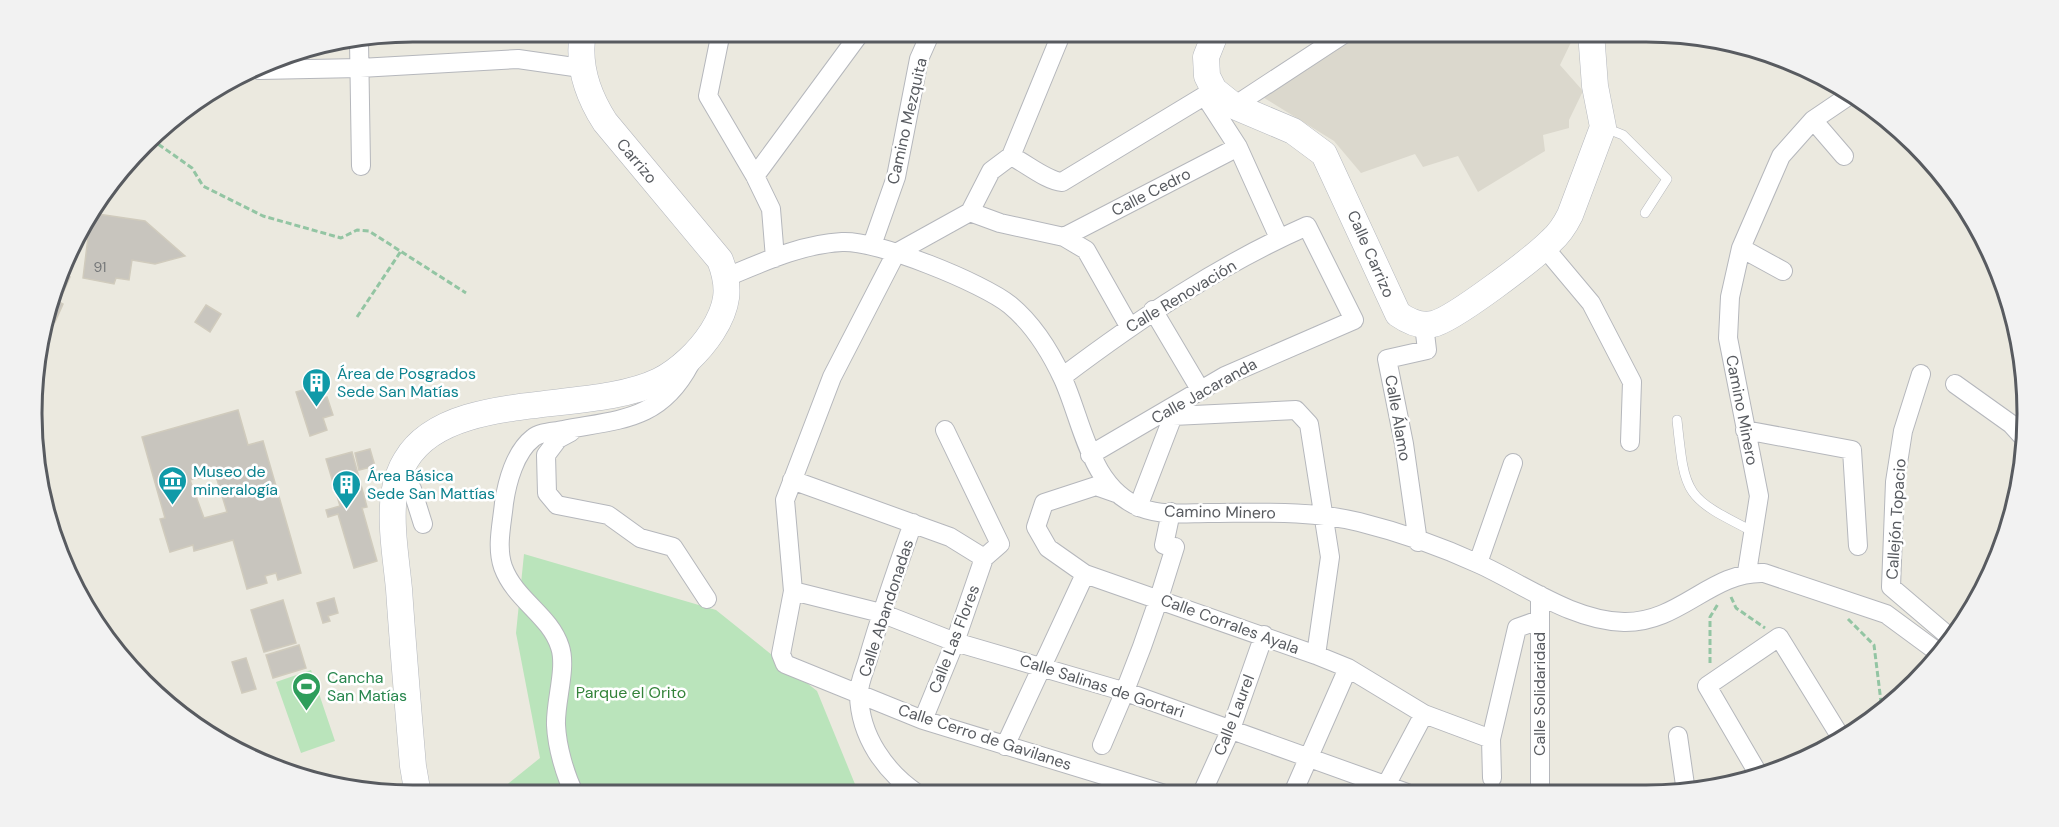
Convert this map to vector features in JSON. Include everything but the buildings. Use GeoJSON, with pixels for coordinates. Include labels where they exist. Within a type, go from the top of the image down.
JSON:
{"type":"FeatureCollection","features":[{"type":"Feature","properties":{"kind":"street","name":"Carrizo"},"geometry":{"type":"LineString","coordinates":[[582,42],[581,68],[593,104],[605,122],[720,260],[727,277]]}},
{"type":"Feature","properties":{"kind":"street"},"geometry":{"type":"LineString","coordinates":[[719,42],[708,96],[756,176],[771,208],[775,258]]}},
{"type":"Feature","properties":{"kind":"street"},"geometry":{"type":"LineString","coordinates":[[756,176],[854,42]]}},
{"type":"Feature","properties":{"kind":"street","name":"Camino Mezquita"},"geometry":{"type":"LineString","coordinates":[[872,245],[896,177],[919,59],[927,42]]}},
{"type":"Feature","properties":{"kind":"street"},"geometry":{"type":"LineString","coordinates":[[793,591],[785,500],[832,377],[896,253],[970,212],[991,171],[1011,156],[1058,42]]}},
{"type":"Feature","properties":{"kind":"street"},"geometry":{"type":"LineString","coordinates":[[1212,42],[1206,57],[1210,93],[1238,147],[1279,238]]}},
{"type":"Feature","properties":{"kind":"street"},"geometry":{"type":"LineString","coordinates":[[1234,106],[1332,42]]}},
{"type":"Feature","properties":{"kind":"street"},"geometry":{"type":"LineString","coordinates":[[1424,325],[1450,317],[1544,247],[1563,227],[1570,215],[1603,127],[1595,86],[1593,42]]}},
{"type":"Feature","properties":{"kind":"street"},"geometry":{"type":"LineString","coordinates":[[359,46],[361,166]]}},
{"type":"Feature","properties":{"kind":"street"},"geometry":{"type":"LineString","coordinates":[[272,70],[360,68],[518,59],[581,68]]}},
{"type":"Feature","properties":{"kind":"street"},"geometry":{"type":"LineString","coordinates":[[1011,156],[1035,168],[1051,181],[1062,182],[1210,93]]}},
{"type":"Feature","properties":{"kind":"street","name":"Calle Carrizo"},"geometry":{"type":"LineString","coordinates":[[1210,93],[1234,106],[1293,131],[1324,154],[1398,314],[1408,321],[1424,325]]}},
{"type":"Feature","properties":{"kind":"street","name":"Camino Minero"},"geometry":{"type":"LineString","coordinates":[[1747,572],[1759,496],[1728,338],[1730,297],[1741,248],[1781,156],[1813,120],[1843,100]]}},
{"type":"Feature","properties":{"kind":"street"},"geometry":{"type":"LineString","coordinates":[[1813,120],[1844,156]]}},
{"type":"Feature","properties":{"kind":"street","name":"Calle Cedro"},"geometry":{"type":"LineString","coordinates":[[1064,237],[1238,147]]}},
{"type":"Feature","properties":{"kind":"street"},"geometry":{"type":"LineString","coordinates":[[970,212],[1000,223],[1064,237],[1086,250],[1129,326]]}},
{"type":"Feature","properties":{"kind":"street","name":"Calle Renovación"},"geometry":{"type":"LineString","coordinates":[[1062,377],[1153,310],[1279,238],[1307,226],[1353,320]]}},
{"type":"Feature","properties":{"kind":"street","name":"Camino Minero"},"geometry":{"type":"LineString","coordinates":[[727,277],[775,258],[828,243],[847,241],[872,245],[896,253],[996,294],[1030,324],[1062,377],[1086,436],[1090,455],[1102,478],[1116,493],[1138,507],[1171,512],[1321,516],[1359,522],[1478,563],[1540,595],[1598,620],[1640,622],[1661,617],[1747,572],[1764,573],[1886,614],[1933,649]]}},
{"type":"Feature","properties":{"kind":"street"},"geometry":{"type":"LineString","coordinates":[[1544,247],[1591,303],[1632,382],[1630,442]]}},
{"type":"Feature","properties":{"kind":"street"},"geometry":{"type":"LineString","coordinates":[[1741,248],[1783,271]]}},
{"type":"Feature","properties":{"kind":"street"},"geometry":{"type":"LineString","coordinates":[[572,785],[561,753],[556,724],[562,651],[554,630],[512,587],[502,565],[500,542],[505,498],[520,451],[535,436],[637,414],[669,397],[696,352],[721,318],[728,297],[727,277]]}},
{"type":"Feature","properties":{"kind":"street"},"geometry":{"type":"LineString","coordinates":[[1153,310],[1201,392]]}},
{"type":"Feature","properties":{"kind":"street","name":"Calle Jacaranda"},"geometry":{"type":"LineString","coordinates":[[1090,455],[1254,362],[1353,320]]}},
{"type":"Feature","properties":{"kind":"street","name":"Calle Álamo"},"geometry":{"type":"LineString","coordinates":[[1418,542],[1404,444],[1387,360],[1427,350],[1424,325]]}},
{"type":"Feature","properties":{"kind":"street"},"geometry":{"type":"LineString","coordinates":[[416,785],[393,520],[398,476],[417,445],[448,425],[468,417],[640,388],[660,381],[696,352]]}},
{"type":"Feature","properties":{"kind":"street","name":"Callejón Topacio"},"geometry":{"type":"LineString","coordinates":[[1921,374],[1903,431],[1895,482],[1891,587],[1945,633]]}},
{"type":"Feature","properties":{"kind":"street"},"geometry":{"type":"LineString","coordinates":[[1955,384],[2016,429]]}},
{"type":"Feature","properties":{"kind":"street","name":"Calle Jacaranda"},"geometry":{"type":"LineString","coordinates":[[1138,507],[1173,416],[1296,410],[1310,423],[1321,516]]}},
{"type":"Feature","properties":{"kind":"street"},"geometry":{"type":"LineString","coordinates":[[580,427],[558,439],[546,455],[547,493],[550,500],[557,505],[608,515],[640,538],[673,547],[707,599]]}},
{"type":"Feature","properties":{"kind":"street","name":"Calle Las Flores"},"geometry":{"type":"LineString","coordinates":[[923,720],[955,642],[984,558],[1000,544],[945,430]]}},
{"type":"Feature","properties":{"kind":"street"},"geometry":{"type":"LineString","coordinates":[[1745,430],[1852,450],[1858,546]]}},
{"type":"Feature","properties":{"kind":"street"},"geometry":{"type":"LineString","coordinates":[[1478,563],[1513,463]]}},
{"type":"Feature","properties":{"kind":"street"},"geometry":{"type":"LineString","coordinates":[[398,476],[412,489],[423,524]]}},
{"type":"Feature","properties":{"kind":"street"},"geometry":{"type":"LineString","coordinates":[[792,480],[950,537],[984,558]]}},
{"type":"Feature","properties":{"kind":"street","name":"Calle Corrales Ayala"},"geometry":{"type":"LineString","coordinates":[[1116,493],[1096,486],[1044,503],[1037,517],[1036,527],[1048,548],[1085,574],[1160,598],[1316,654],[1348,668],[1424,714],[1491,739]]}},
{"type":"Feature","properties":{"kind":"street"},"geometry":{"type":"LineString","coordinates":[[1102,745],[1126,692],[1160,598],[1175,548],[1164,545],[1171,512]]}},
{"type":"Feature","properties":{"kind":"street"},"geometry":{"type":"LineString","coordinates":[[1316,654],[1330,557],[1321,516]]}},
{"type":"Feature","properties":{"kind":"street","name":"Calle Abandonadas"},"geometry":{"type":"LineString","coordinates":[[858,693],[881,613],[914,523]]}},
{"type":"Feature","properties":{"kind":"street"},"geometry":{"type":"LineString","coordinates":[[1005,746],[1085,574]]}},
{"type":"Feature","properties":{"kind":"street","name":"Calle Salinas de Gortari"},"geometry":{"type":"LineString","coordinates":[[793,591],[881,613],[955,642],[1126,692],[1308,756],[1375,785]]}},
{"type":"Feature","properties":{"kind":"street","name":"Calle Cerro de Gavilanes"},"geometry":{"type":"LineString","coordinates":[[793,591],[781,654],[785,664],[923,720],[1005,746],[1108,785]]}},
{"type":"Feature","properties":{"kind":"street","name":"Calle Solidaridad"},"geometry":{"type":"LineString","coordinates":[[1540,595],[1540,785]]}},
{"type":"Feature","properties":{"kind":"street"},"geometry":{"type":"LineString","coordinates":[[1492,778],[1491,739],[1517,628],[1539,620]]}},
{"type":"Feature","properties":{"kind":"street","name":"Calle Laurel"},"geometry":{"type":"LineString","coordinates":[[1207,785],[1264,635]]}},
{"type":"Feature","properties":{"kind":"street"},"geometry":{"type":"LineString","coordinates":[[1755,768],[1707,686],[1779,637],[1837,731]]}},
{"type":"Feature","properties":{"kind":"street"},"geometry":{"type":"LineString","coordinates":[[1296,785],[1348,668]]}},
{"type":"Feature","properties":{"kind":"street"},"geometry":{"type":"LineString","coordinates":[[858,693],[863,722],[876,753],[898,781],[904,785]]}},
{"type":"Feature","properties":{"kind":"street"},"geometry":{"type":"LineString","coordinates":[[1386,785],[1424,714]]}},
{"type":"Feature","properties":{"kind":"street"},"geometry":{"type":"LineString","coordinates":[[1678,736],[1685,783]]}},
{"type":"Feature","properties":{"kind":"lane"},"geometry":{"type":"LineString","coordinates":[[1603,127],[1623,135],[1667,179],[1645,213]]}},
{"type":"Feature","properties":{"kind":"lane"},"geometry":{"type":"LineString","coordinates":[[1677,420],[1682,475],[1695,498],[1711,510],[1754,532]]}},
{"type":"Feature","properties":{"kind":"path"},"geometry":{"type":"LineString","coordinates":[[158,144],[192,168],[203,186],[263,216],[341,238],[357,230],[369,231],[466,292]]}},
{"type":"Feature","properties":{"kind":"path"},"geometry":{"type":"LineString","coordinates":[[357,317],[401,251]]}},
{"type":"Feature","properties":{"kind":"path"},"geometry":{"type":"LineString","coordinates":[[1728,583],[1736,608],[1779,637]]}},
{"type":"Feature","properties":{"kind":"path"},"geometry":{"type":"LineString","coordinates":[[1707,686],[1712,655],[1710,617],[1723,598],[1728,583]]}},
{"type":"Feature","properties":{"kind":"path"},"geometry":{"type":"LineString","coordinates":[[1845,616],[1874,645],[1881,701]]}},
{"type":"Feature","properties":{"kind":"shaded area"},"geometry":{"type":"Polygon","coordinates":[[[1348,42],[1571,42],[1560,65],[1583,91],[1569,120],[1569,128],[1543,135],[1545,151],[1478,192],[1458,156],[1423,167],[1415,154],[1361,173],[1334,141],[1261,96],[1348,42]]]}},
{"type":"Feature","properties":{"kind":"green space","name":"Parque el Orito"},"geometry":{"type":"Polygon","coordinates":[[[524,554],[716,610],[817,691],[855,785],[506,785],[540,758],[516,633],[524,554]]]}},
{"type":"Feature","properties":{"kind":"green space","name":"Cancha San Matías"},"geometry":{"type":"Polygon","coordinates":[[[311,670],[335,741],[301,753],[276,682],[311,670]]]}},
{"type":"Feature","properties":{"kind":"place","name":"Área de Posgrados Sede San Matías"},"geometry":{"type":"Point","coordinates":[316,408]}},
{"type":"Feature","properties":{"kind":"place","name":"Museo de mineralogía"},"geometry":{"type":"Point","coordinates":[172,506]}},
{"type":"Feature","properties":{"kind":"place","name":"Área Básica Sede San Mattías"},"geometry":{"type":"Point","coordinates":[346,510]}},
{"type":"Feature","properties":{"kind":"place","name":"Cancha San Matías"},"geometry":{"type":"Point","coordinates":[306,712]}}]}
